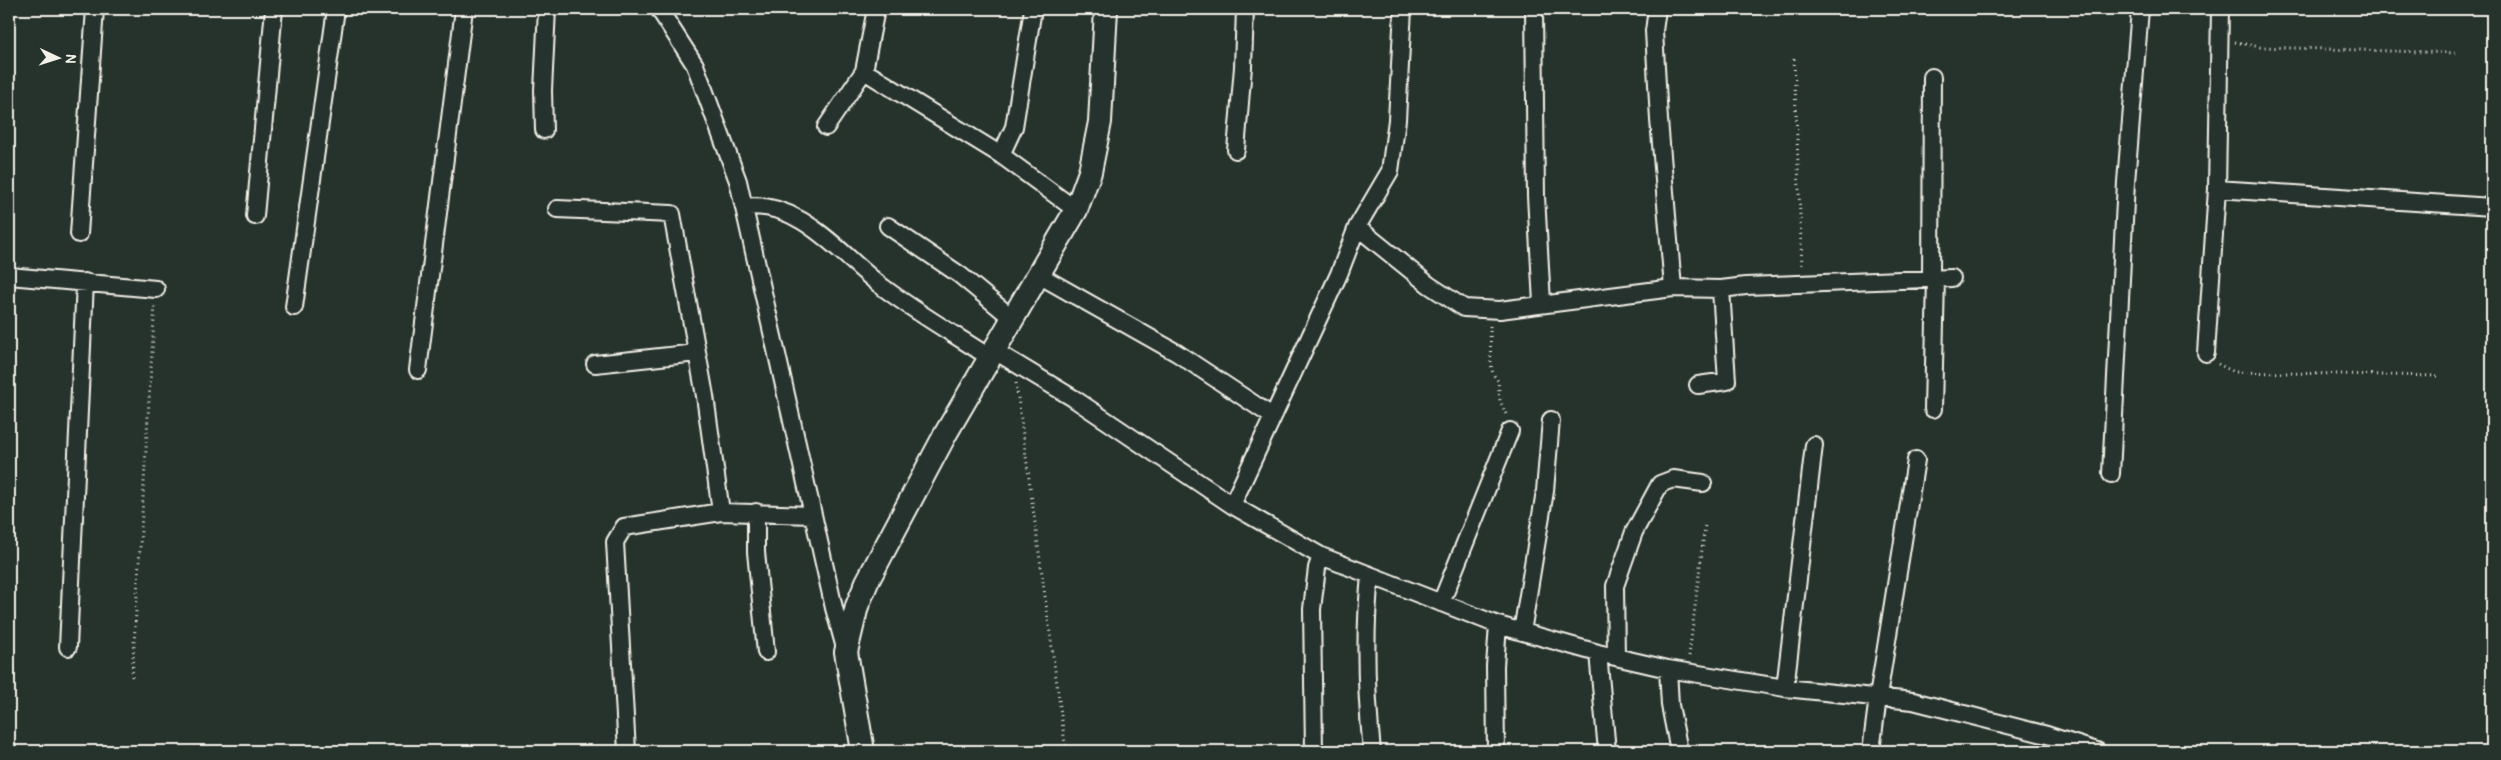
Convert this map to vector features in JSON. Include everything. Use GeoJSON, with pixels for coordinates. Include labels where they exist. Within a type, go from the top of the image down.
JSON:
{"type":"FeatureCollection","features":[{"type":"Feature","properties":{"kind":"main road"},"geometry":{"type":"LineString","coordinates":[[864,751],[846,652],[857,606],[867,582],[946,433],[1076,210],[1090,172],[1100,122],[1106,9]]}},
{"type":"Feature","properties":{"kind":"street"},"geometry":{"type":"LineString","coordinates":[[79,234],[95,9]]}},
{"type":"Feature","properties":{"kind":"street"},"geometry":{"type":"LineString","coordinates":[[255,216],[274,9]]}},
{"type":"Feature","properties":{"kind":"street"},"geometry":{"type":"LineString","coordinates":[[294,307],[336,9]]}},
{"type":"Feature","properties":{"kind":"street"},"geometry":{"type":"LineString","coordinates":[[418,370],[464,9]]}},
{"type":"Feature","properties":{"kind":"street"},"geometry":{"type":"LineString","coordinates":[[544,130],[547,9]]}},
{"type":"Feature","properties":{"kind":"street"},"geometry":{"type":"LineString","coordinates":[[659,9],[695,65],[738,181],[813,516],[846,652]]}},
{"type":"Feature","properties":{"kind":"street"},"geometry":{"type":"LineString","coordinates":[[826,127],[864,71],[876,9]]}},
{"type":"Feature","properties":{"kind":"street"},"geometry":{"type":"LineString","coordinates":[[1002,155],[1014,127],[1033,9]]}},
{"type":"Feature","properties":{"kind":"street"},"geometry":{"type":"LineString","coordinates":[[1236,150],[1243,67],[1245,9]]}},
{"type":"Feature","properties":{"kind":"street"},"geometry":{"type":"LineString","coordinates":[[1232,504],[1339,274],[1357,227],[1390,171],[1397,120],[1402,9]]}},
{"type":"Feature","properties":{"kind":"street"},"geometry":{"type":"LineString","coordinates":[[1534,9],[1536,196],[1542,303]]}},
{"type":"Feature","properties":{"kind":"street"},"geometry":{"type":"LineString","coordinates":[[1658,9],[1654,30],[1656,70],[1672,288]]}},
{"type":"Feature","properties":{"kind":"street"},"geometry":{"type":"LineString","coordinates":[[2111,474],[2126,182],[2140,9]]}},
{"type":"Feature","properties":{"kind":"street"},"geometry":{"type":"LineString","coordinates":[[2206,353],[2217,189],[2220,9]]}},
{"type":"Feature","properties":{"kind":"street"},"geometry":{"type":"LineString","coordinates":[[864,71],[1002,155],[1076,210]]}},
{"type":"Feature","properties":{"kind":"street"},"geometry":{"type":"LineString","coordinates":[[1932,77],[1940,278],[1933,409]]}},
{"type":"Feature","properties":{"kind":"street"},"geometry":{"type":"LineString","coordinates":[[2217,189],[2492,207]]}},
{"type":"Feature","properties":{"kind":"street"},"geometry":{"type":"LineString","coordinates":[[744,207],[760,205],[771,207],[810,226],[884,288],[991,354],[1073,398],[1232,504],[1321,556],[1370,576],[1498,625],[1598,653],[1668,669],[1785,688],[1913,701],[1956,711],[2097,751]]}},
{"type":"Feature","properties":{"kind":"street"},"geometry":{"type":"LineString","coordinates":[[557,209],[672,214],[698,353],[721,512]]}},
{"type":"Feature","properties":{"kind":"street"},"geometry":{"type":"LineString","coordinates":[[888,226],[960,275],[1012,318]]}},
{"type":"Feature","properties":{"kind":"street"},"geometry":{"type":"LineString","coordinates":[[1357,227],[1429,286],[1464,308],[1486,310],[1500,310],[1542,303],[1672,288],[1721,289],[1940,278]]}},
{"type":"Feature","properties":{"kind":"street"},"geometry":{"type":"LineString","coordinates":[[1037,274],[1177,353],[1272,416]]}},
{"type":"Feature","properties":{"kind":"street"},"geometry":{"type":"LineString","coordinates":[[9,276],[156,289]]}},
{"type":"Feature","properties":{"kind":"street"},"geometry":{"type":"LineString","coordinates":[[68,647],[85,282]]}},
{"type":"Feature","properties":{"kind":"street"},"geometry":{"type":"LineString","coordinates":[[1698,385],[1727,381],[1721,289]]}},
{"type":"Feature","properties":{"kind":"street"},"geometry":{"type":"LineString","coordinates":[[595,364],[698,353]]}},
{"type":"Feature","properties":{"kind":"street"},"geometry":{"type":"LineString","coordinates":[[1522,632],[1545,491],[1551,420]]}},
{"type":"Feature","properties":{"kind":"street"},"geometry":{"type":"LineString","coordinates":[[1441,603],[1510,431]]}},
{"type":"Feature","properties":{"kind":"street"},"geometry":{"type":"LineString","coordinates":[[1785,688],[1814,445]]}},
{"type":"Feature","properties":{"kind":"street"},"geometry":{"type":"LineString","coordinates":[[1871,751],[1916,460]]}},
{"type":"Feature","properties":{"kind":"street"},"geometry":{"type":"LineString","coordinates":[[1616,657],[1616,586],[1634,532],[1660,484],[1672,479],[1703,484]]}},
{"type":"Feature","properties":{"kind":"street"},"geometry":{"type":"LineString","coordinates":[[627,751],[615,542],[624,527],[721,512],[756,512],[813,516]]}},
{"type":"Feature","properties":{"kind":"street"},"geometry":{"type":"LineString","coordinates":[[756,512],[756,552],[766,652]]}},
{"type":"Feature","properties":{"kind":"street"},"geometry":{"type":"LineString","coordinates":[[1314,751],[1312,610],[1317,568],[1321,556]]}},
{"type":"Feature","properties":{"kind":"street"},"geometry":{"type":"LineString","coordinates":[[1370,576],[1366,616],[1368,707],[1372,751]]}},
{"type":"Feature","properties":{"kind":"street"},"geometry":{"type":"LineString","coordinates":[[1496,751],[1495,675],[1498,625]]}},
{"type":"Feature","properties":{"kind":"street"},"geometry":{"type":"LineString","coordinates":[[1598,653],[1607,751]]}},
{"type":"Feature","properties":{"kind":"street"},"geometry":{"type":"LineString","coordinates":[[1668,669],[1670,705],[1679,751]]}},
{"type":"Feature","properties":{"kind":"path"},"geometry":{"type":"LineString","coordinates":[[2220,35],[2241,45],[2260,47],[2458,53]]}},
{"type":"Feature","properties":{"kind":"path"},"geometry":{"type":"LineString","coordinates":[[1794,59],[1803,284]]}},
{"type":"Feature","properties":{"kind":"path"},"geometry":{"type":"LineString","coordinates":[[132,677],[156,289]]}},
{"type":"Feature","properties":{"kind":"path"},"geometry":{"type":"LineString","coordinates":[[1486,310],[1491,330],[1491,364],[1493,374],[1498,381],[1500,401],[1509,422],[1510,431]]}},
{"type":"Feature","properties":{"kind":"path"},"geometry":{"type":"LineString","coordinates":[[2206,353],[2223,368],[2234,372],[2438,376]]}},
{"type":"Feature","properties":{"kind":"path"},"geometry":{"type":"LineString","coordinates":[[1015,374],[1066,751]]}},
{"type":"Feature","properties":{"kind":"path"},"geometry":{"type":"LineString","coordinates":[[1687,672],[1705,525]]}}]}
